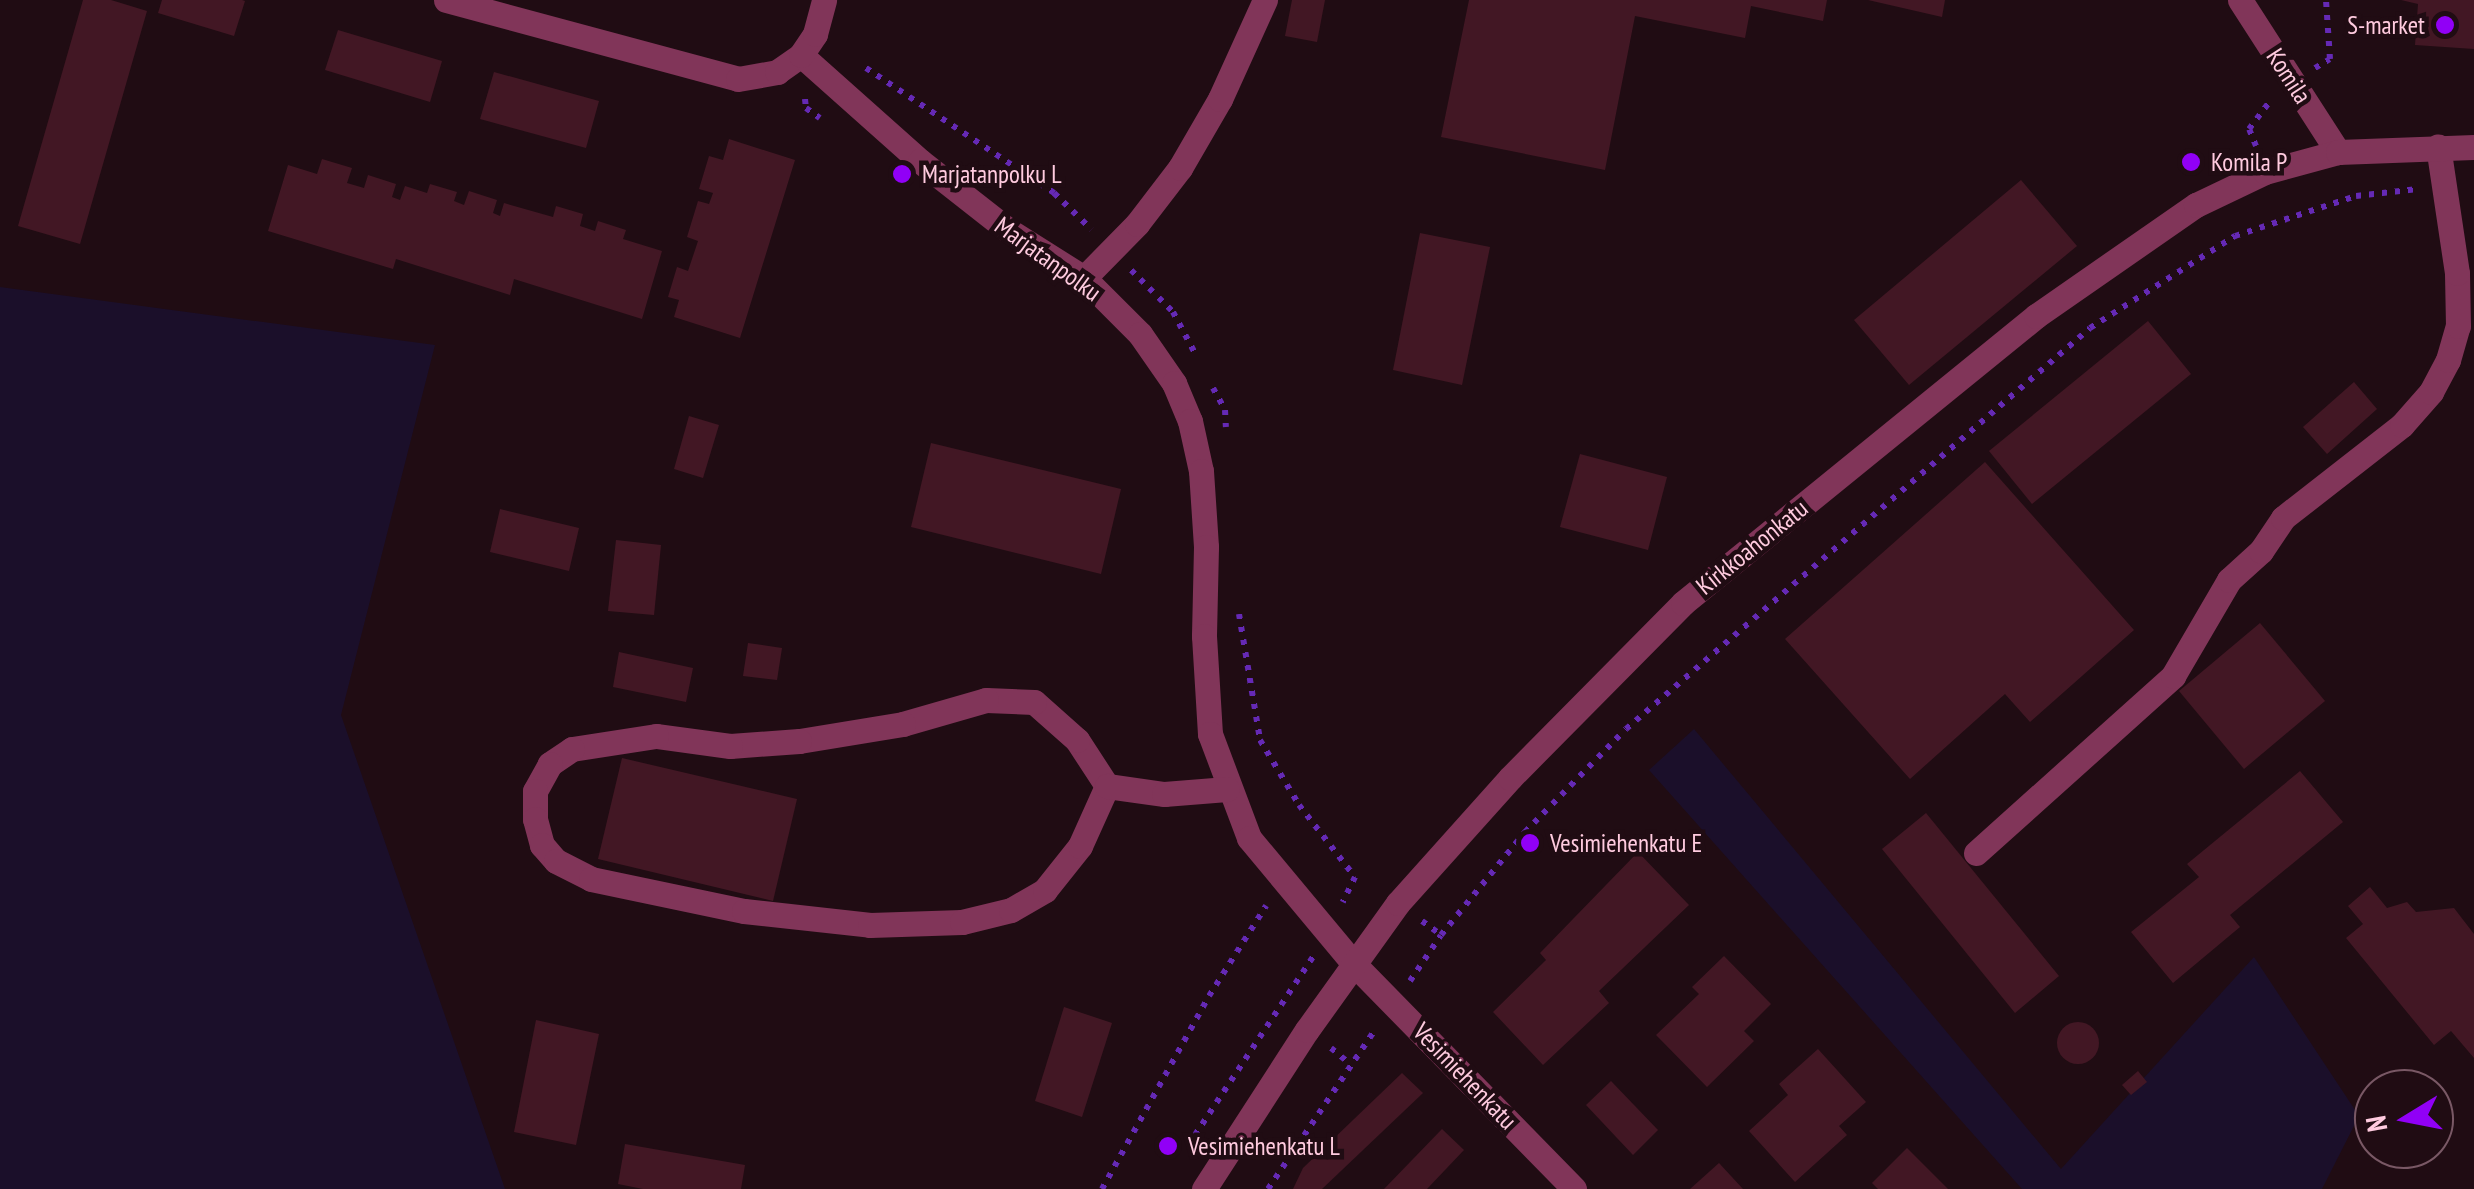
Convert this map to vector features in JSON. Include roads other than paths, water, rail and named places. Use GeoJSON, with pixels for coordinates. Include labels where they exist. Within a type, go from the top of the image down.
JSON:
{"type":"FeatureCollection","features":[{"type":"Feature","properties":{"kind":"street"},"geometry":{"type":"LineString","coordinates":[[446,0],[738,79],[777,72],[801,56],[815,34],[824,0]]}},
{"type":"Feature","properties":{"kind":"street"},"geometry":{"type":"LineString","coordinates":[[1084,278],[1137,224],[1180,168],[1220,99],[1265,0]]}},
{"type":"Feature","properties":{"kind":"street","name":"Komila"},"geometry":{"type":"LineString","coordinates":[[2240,0],[2338,152]]}},
{"type":"Feature","properties":{"kind":"street","name":"Marjatanpolku"},"geometry":{"type":"LineString","coordinates":[[801,56],[920,161],[1008,230],[1084,278],[1140,334],[1174,383],[1190,421],[1200,471],[1206,547],[1204,636],[1210,734],[1249,838],[1356,965]]}},
{"type":"Feature","properties":{"kind":"street"},"geometry":{"type":"LineString","coordinates":[[1976,853],[2172,676],[2229,580],[2261,551],[2283,518],[2402,425],[2432,392],[2448,360],[2458,326],[2458,273],[2438,146]]}},
{"type":"Feature","properties":{"kind":"street","name":"Kirkkoahonkatu"},"geometry":{"type":"LineString","coordinates":[[1204,1189],[1307,1030],[1398,903],[1510,778],[1683,603],[2036,316],[2196,205],[2264,172],[2338,152],[2438,146],[2474,148]]}},
{"type":"Feature","properties":{"kind":"street"},"geometry":{"type":"LineString","coordinates":[[1107,786],[1080,846],[1045,890],[1011,910],[962,922],[852,923],[744,910],[591,879],[556,861],[542,845],[535,819],[536,791],[550,764],[572,748],[656,736],[730,746],[799,741],[904,724],[986,700],[1034,702],[1078,740],[1107,786],[1164,794],[1228,789]]}},
{"type":"Feature","properties":{"kind":"street","name":"Vesimiehenkatu"},"geometry":{"type":"LineString","coordinates":[[1356,965],[1574,1189]]}},
{"type":"Feature","properties":{"kind":"place","name":"S-market"},"geometry":{"type":"Point","coordinates":[2445,25]}},
{"type":"Feature","properties":{"kind":"place","name":"Komila P"},"geometry":{"type":"Point","coordinates":[2191,162]}},
{"type":"Feature","properties":{"kind":"place","name":"Marjatanpolku L"},"geometry":{"type":"Point","coordinates":[902,174]}},
{"type":"Feature","properties":{"kind":"place","name":"Vesimiehenkatu E"},"geometry":{"type":"Point","coordinates":[1530,843]}},
{"type":"Feature","properties":{"kind":"place","name":"Vesimiehenkatu L"},"geometry":{"type":"Point","coordinates":[1168,1146]}}]}
